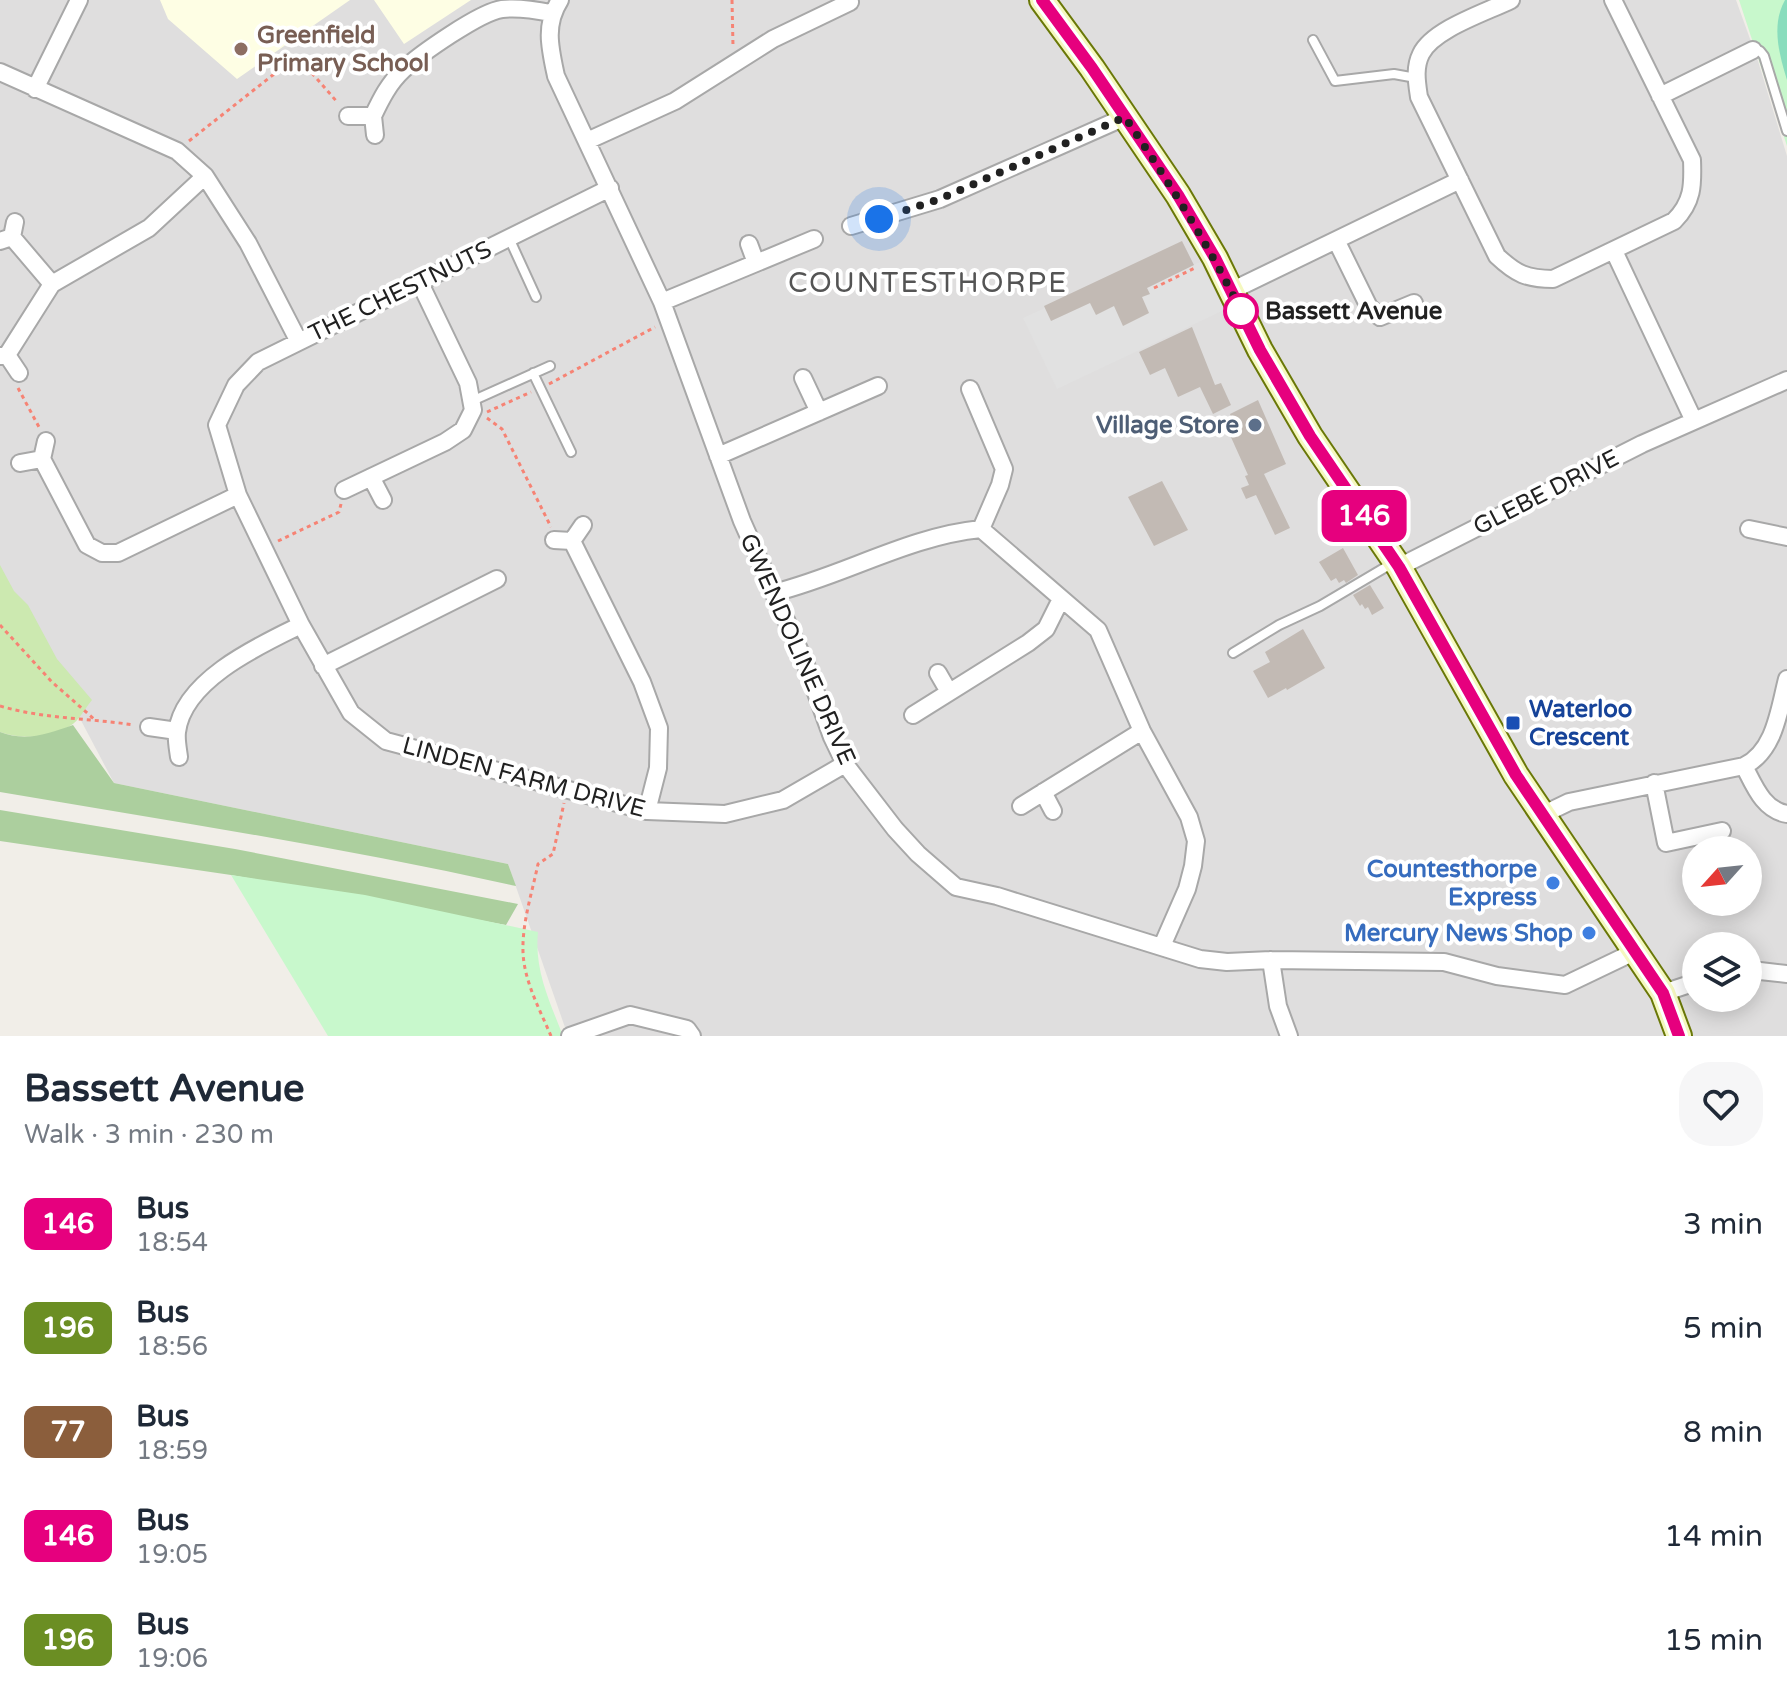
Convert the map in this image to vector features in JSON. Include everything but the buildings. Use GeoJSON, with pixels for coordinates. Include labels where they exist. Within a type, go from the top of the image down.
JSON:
{"type":"FeatureCollection","features":[{"type":"Feature","properties":{"kind":"street"},"geometry":{"type":"LineString","coordinates":[[35,89],[79,0]]}},
{"type":"Feature","properties":{"kind":"street"},"geometry":{"type":"LineString","coordinates":[[1042,0],[1178,195],[1215,258],[1260,350],[1310,436],[1397,564],[1516,775],[1663,993],[1679,1036]]}},
{"type":"Feature","properties":{"kind":"street"},"geometry":{"type":"LineString","coordinates":[[1511,0],[1438,35],[1421,53],[1416,78],[1419,97],[1497,256],[1511,269],[1532,279],[1553,279],[1674,221],[1686,209],[1694,189],[1692,160],[1613,0]]}},
{"type":"Feature","properties":{"kind":"street"},"geometry":{"type":"LineString","coordinates":[[587,141],[675,101],[773,39],[850,2]]}},
{"type":"Feature","properties":{"kind":"street"},"geometry":{"type":"LineString","coordinates":[[375,135],[373,116],[384,93],[403,70],[474,21],[501,9],[556,7]]}},
{"type":"Feature","properties":{"kind":"street","name":"GWENDOLINE DRIVE"},"geometry":{"type":"LineString","coordinates":[[556,7],[548,42],[556,76],[662,302],[742,521],[806,665],[832,737],[845,764],[918,854],[956,887],[997,896],[1200,959],[1227,962],[1444,962],[1497,976],[1565,985],[1636,951]]}},
{"type":"Feature","properties":{"kind":"street"},"geometry":{"type":"LineString","coordinates":[[1660,96],[1753,50]]}},
{"type":"Feature","properties":{"kind":"street"},"geometry":{"type":"LineString","coordinates":[[0,72],[177,151],[205,176],[248,243],[298,340]]}},
{"type":"Feature","properties":{"kind":"street"},"geometry":{"type":"LineString","coordinates":[[348,116],[373,116]]}},
{"type":"Feature","properties":{"kind":"street"},"geometry":{"type":"LineString","coordinates":[[851,226],[940,199],[1125,117]]}},
{"type":"Feature","properties":{"kind":"street"},"geometry":{"type":"LineString","coordinates":[[19,373],[4,356],[52,284],[149,228],[205,176]]}},
{"type":"Feature","properties":{"kind":"street"},"geometry":{"type":"LineString","coordinates":[[1231,291],[1460,180]]}},
{"type":"Feature","properties":{"kind":"street","name":"THE CHESTNUTS"},"geometry":{"type":"LineString","coordinates":[[217,425],[236,385],[258,362],[610,188]]}},
{"type":"Feature","properties":{"kind":"street"},"geometry":{"type":"LineString","coordinates":[[9,233],[52,284]]}},
{"type":"Feature","properties":{"kind":"street"},"geometry":{"type":"LineString","coordinates":[[662,302],[814,239]]}},
{"type":"Feature","properties":{"kind":"street"},"geometry":{"type":"LineString","coordinates":[[1337,242],[1369,307],[1380,317],[1414,303]]}},
{"type":"Feature","properties":{"kind":"street"},"geometry":{"type":"LineString","coordinates":[[749,244],[756,263]]}},
{"type":"Feature","properties":{"kind":"street"},"geometry":{"type":"LineString","coordinates":[[1614,251],[1694,421]]}},
{"type":"Feature","properties":{"kind":"street"},"geometry":{"type":"LineString","coordinates":[[344,490],[445,442],[463,430],[473,410],[468,383],[420,283]]}},
{"type":"Feature","properties":{"kind":"street"},"geometry":{"type":"LineString","coordinates":[[803,378],[819,412]]}},
{"type":"Feature","properties":{"kind":"street","name":"GLEBE DRIVE"},"geometry":{"type":"LineString","coordinates":[[1397,564],[1560,484],[1787,380]]}},
{"type":"Feature","properties":{"kind":"street"},"geometry":{"type":"LineString","coordinates":[[718,456],[878,386]]}},
{"type":"Feature","properties":{"kind":"street"},"geometry":{"type":"LineString","coordinates":[[970,389],[1004,469],[981,529]]}},
{"type":"Feature","properties":{"kind":"street"},"geometry":{"type":"LineString","coordinates":[[981,412],[998,404]]}},
{"type":"Feature","properties":{"kind":"street","name":"LINDEN FARM DRIVE"},"geometry":{"type":"LineString","coordinates":[[217,425],[238,495],[301,625],[351,713],[386,741],[647,811],[725,814],[783,800],[845,764]]}},
{"type":"Feature","properties":{"kind":"street"},"geometry":{"type":"LineString","coordinates":[[46,441],[42,459],[87,545],[102,553],[118,553],[238,495]]}},
{"type":"Feature","properties":{"kind":"street"},"geometry":{"type":"LineString","coordinates":[[20,463],[42,459]]}},
{"type":"Feature","properties":{"kind":"street"},"geometry":{"type":"LineString","coordinates":[[371,477],[383,500]]}},
{"type":"Feature","properties":{"kind":"street"},"geometry":{"type":"LineString","coordinates":[[572,541],[583,525]]}},
{"type":"Feature","properties":{"kind":"street"},"geometry":{"type":"LineString","coordinates":[[773,593],[805,585],[948,532],[981,529],[1098,630],[1142,731],[1189,817],[1196,841],[1187,889],[1162,946]]}},
{"type":"Feature","properties":{"kind":"street"},"geometry":{"type":"LineString","coordinates":[[1749,529],[1787,537]]}},
{"type":"Feature","properties":{"kind":"street"},"geometry":{"type":"LineString","coordinates":[[554,540],[572,541]]}},
{"type":"Feature","properties":{"kind":"street"},"geometry":{"type":"LineString","coordinates":[[572,541],[642,682],[659,728],[658,768],[647,811]]}},
{"type":"Feature","properties":{"kind":"street"},"geometry":{"type":"LineString","coordinates":[[323,666],[497,579]]}},
{"type":"Feature","properties":{"kind":"street"},"geometry":{"type":"LineString","coordinates":[[913,715],[1046,629],[1061,599]]}},
{"type":"Feature","properties":{"kind":"street"},"geometry":{"type":"LineString","coordinates":[[179,757],[177,731],[188,706],[209,678],[243,654],[301,625]]}},
{"type":"Feature","properties":{"kind":"street"},"geometry":{"type":"LineString","coordinates":[[938,673],[949,692]]}},
{"type":"Feature","properties":{"kind":"street"},"geometry":{"type":"LineString","coordinates":[[1542,815],[1569,802],[1744,766],[1757,760],[1767,748],[1785,697],[1787,679]]}},
{"type":"Feature","properties":{"kind":"street"},"geometry":{"type":"LineString","coordinates":[[149,727],[177,731]]}},
{"type":"Feature","properties":{"kind":"street"},"geometry":{"type":"LineString","coordinates":[[1021,806],[1142,731]]}},
{"type":"Feature","properties":{"kind":"street"},"geometry":{"type":"LineString","coordinates":[[1744,766],[1766,804],[1787,814]]}},
{"type":"Feature","properties":{"kind":"street"},"geometry":{"type":"LineString","coordinates":[[1654,783],[1666,843],[1722,831]]}},
{"type":"Feature","properties":{"kind":"street"},"geometry":{"type":"LineString","coordinates":[[1043,792],[1053,811]]}},
{"type":"Feature","properties":{"kind":"street"},"geometry":{"type":"LineString","coordinates":[[1271,960],[1278,1006],[1289,1036]]}},
{"type":"Feature","properties":{"kind":"street"},"geometry":{"type":"LineString","coordinates":[[1762,971],[1787,974]]}},
{"type":"Feature","properties":{"kind":"street"},"geometry":{"type":"LineString","coordinates":[[1663,993],[1682,987]]}},
{"type":"Feature","properties":{"kind":"street"},"geometry":{"type":"LineString","coordinates":[[570,1036],[630,1015],[687,1029],[692,1036]]}},
{"type":"Feature","properties":{"kind":"lane"},"geometry":{"type":"LineString","coordinates":[[1313,40],[1335,81],[1394,74],[1416,78]]}},
{"type":"Feature","properties":{"kind":"lane"},"geometry":{"type":"LineString","coordinates":[[1753,50],[1760,51],[1764,56],[1787,131]]}},
{"type":"Feature","properties":{"kind":"lane"},"geometry":{"type":"LineString","coordinates":[[509,238],[536,297]]}},
{"type":"Feature","properties":{"kind":"lane"},"geometry":{"type":"LineString","coordinates":[[471,401],[550,366]]}},
{"type":"Feature","properties":{"kind":"lane"},"geometry":{"type":"LineString","coordinates":[[533,373],[571,452]]}},
{"type":"Feature","properties":{"kind":"lane"},"geometry":{"type":"LineString","coordinates":[[1233,653],[1279,625],[1397,564]]}},
{"type":"Feature","properties":{"kind":"path"},"geometry":{"type":"LineString","coordinates":[[732,0],[734,66]]}},
{"type":"Feature","properties":{"kind":"path"},"geometry":{"type":"LineString","coordinates":[[177,151],[297,56],[348,116]]}},
{"type":"Feature","properties":{"kind":"path"},"geometry":{"type":"LineString","coordinates":[[1154,288],[1215,258]]}},
{"type":"Feature","properties":{"kind":"path"},"geometry":{"type":"LineString","coordinates":[[554,540],[553,531],[502,429],[482,415],[605,355],[668,319]]}},
{"type":"Feature","properties":{"kind":"path"},"geometry":{"type":"LineString","coordinates":[[19,373],[15,383],[46,441]]}},
{"type":"Feature","properties":{"kind":"path"},"geometry":{"type":"LineString","coordinates":[[263,547],[339,512],[344,490]]}},
{"type":"Feature","properties":{"kind":"path"},"geometry":{"type":"LineString","coordinates":[[0,625],[52,682],[94,719]]}},
{"type":"Feature","properties":{"kind":"path"},"geometry":{"type":"LineString","coordinates":[[0,706],[45,717],[94,719],[149,727]]}},
{"type":"Feature","properties":{"kind":"path"},"geometry":{"type":"LineString","coordinates":[[551,1036],[527,977],[523,953],[538,864],[553,854],[567,791]]}},
{"type":"Feature","properties":{"kind":"shaded area"},"geometry":{"type":"Polygon","coordinates":[[[0,0],[1736,0],[1787,156],[1787,1036],[568,1036],[508,864],[114,783],[0,567],[0,0]]]}},
{"type":"Feature","properties":{"kind":"shaded area","name":"Greenfield Primary School"},"geometry":{"type":"Polygon","coordinates":[[[160,0],[350,0],[237,79],[168,19],[160,0]]]}},
{"type":"Feature","properties":{"kind":"shaded area","name":"Greenfield Primary School"},"geometry":{"type":"Polygon","coordinates":[[[374,0],[471,0],[404,44],[374,0]]]}},
{"type":"Feature","properties":{"kind":"shaded area"},"geometry":{"type":"Polygon","coordinates":[[[1200,262],[1224,310],[1057,389],[1023,318],[1045,308],[1051,321],[1090,303],[1114,306],[1123,325],[1149,313],[1142,297],[1149,294],[1147,288],[1200,262]]]}},
{"type":"Feature","properties":{"kind":"green space"},"geometry":{"type":"Polygon","coordinates":[[[1739,0],[1787,0],[1787,146],[1739,0]]]}},
{"type":"Feature","properties":{"kind":"green space"},"geometry":{"type":"Polygon","coordinates":[[[1787,0],[1787,80],[1777,29],[1787,0]]]}},
{"type":"Feature","properties":{"kind":"green space"},"geometry":{"type":"Polygon","coordinates":[[[0,565],[14,591],[28,605],[57,659],[92,700],[73,724],[54,733],[26,737],[0,732],[0,565]]]}},
{"type":"Feature","properties":{"kind":"green space"},"geometry":{"type":"Polygon","coordinates":[[[73,725],[114,783],[508,864],[516,886],[323,847],[0,792],[0,732],[27,737],[73,725]]]}},
{"type":"Feature","properties":{"kind":"green space"},"geometry":{"type":"Polygon","coordinates":[[[0,810],[235,849],[518,904],[506,925],[231,875],[0,841],[0,810]]]}},
{"type":"Feature","properties":{"kind":"green space"},"geometry":{"type":"Polygon","coordinates":[[[231,875],[365,895],[538,932],[541,973],[563,1036],[328,1036],[231,875]]]}},
{"type":"Feature","properties":{"kind":"bus line","name":"146"},"geometry":{"type":"LineString","coordinates":[[1042,0],[1178,195],[1215,258],[1260,350],[1310,436],[1399,567],[1516,775],[1663,993],[1679,1036]]}},
{"type":"Feature","properties":{"kind":"place","name":"Greenfield Primary School"},"geometry":{"type":"Point","coordinates":[241,49]}},
{"type":"Feature","properties":{"kind":"place","name":"Bassett Avenue"},"geometry":{"type":"Point","coordinates":[1241,311]}},
{"type":"Feature","properties":{"kind":"place","name":"Village Store"},"geometry":{"type":"Point","coordinates":[1255,425]}},
{"type":"Feature","properties":{"kind":"place","name":"Waterloo Crescent"},"geometry":{"type":"Point","coordinates":[1513,723]}},
{"type":"Feature","properties":{"kind":"place","name":"Countesthorpe Express"},"geometry":{"type":"Point","coordinates":[1553,883]}},
{"type":"Feature","properties":{"kind":"place","name":"Mercury News Shop"},"geometry":{"type":"Point","coordinates":[1589,933]}},
{"type":"Feature","properties":{"kind":"district","name":"COUNTESTHORPE"},"geometry":{"type":"Point","coordinates":[928,282]}},
{"type":"Feature","properties":{"kind":"route"},"geometry":{"type":"LineString","coordinates":[[879,219],[940,199],[1125,117],[1178,195],[1215,258],[1247,323],[1241,311]]}}]}
